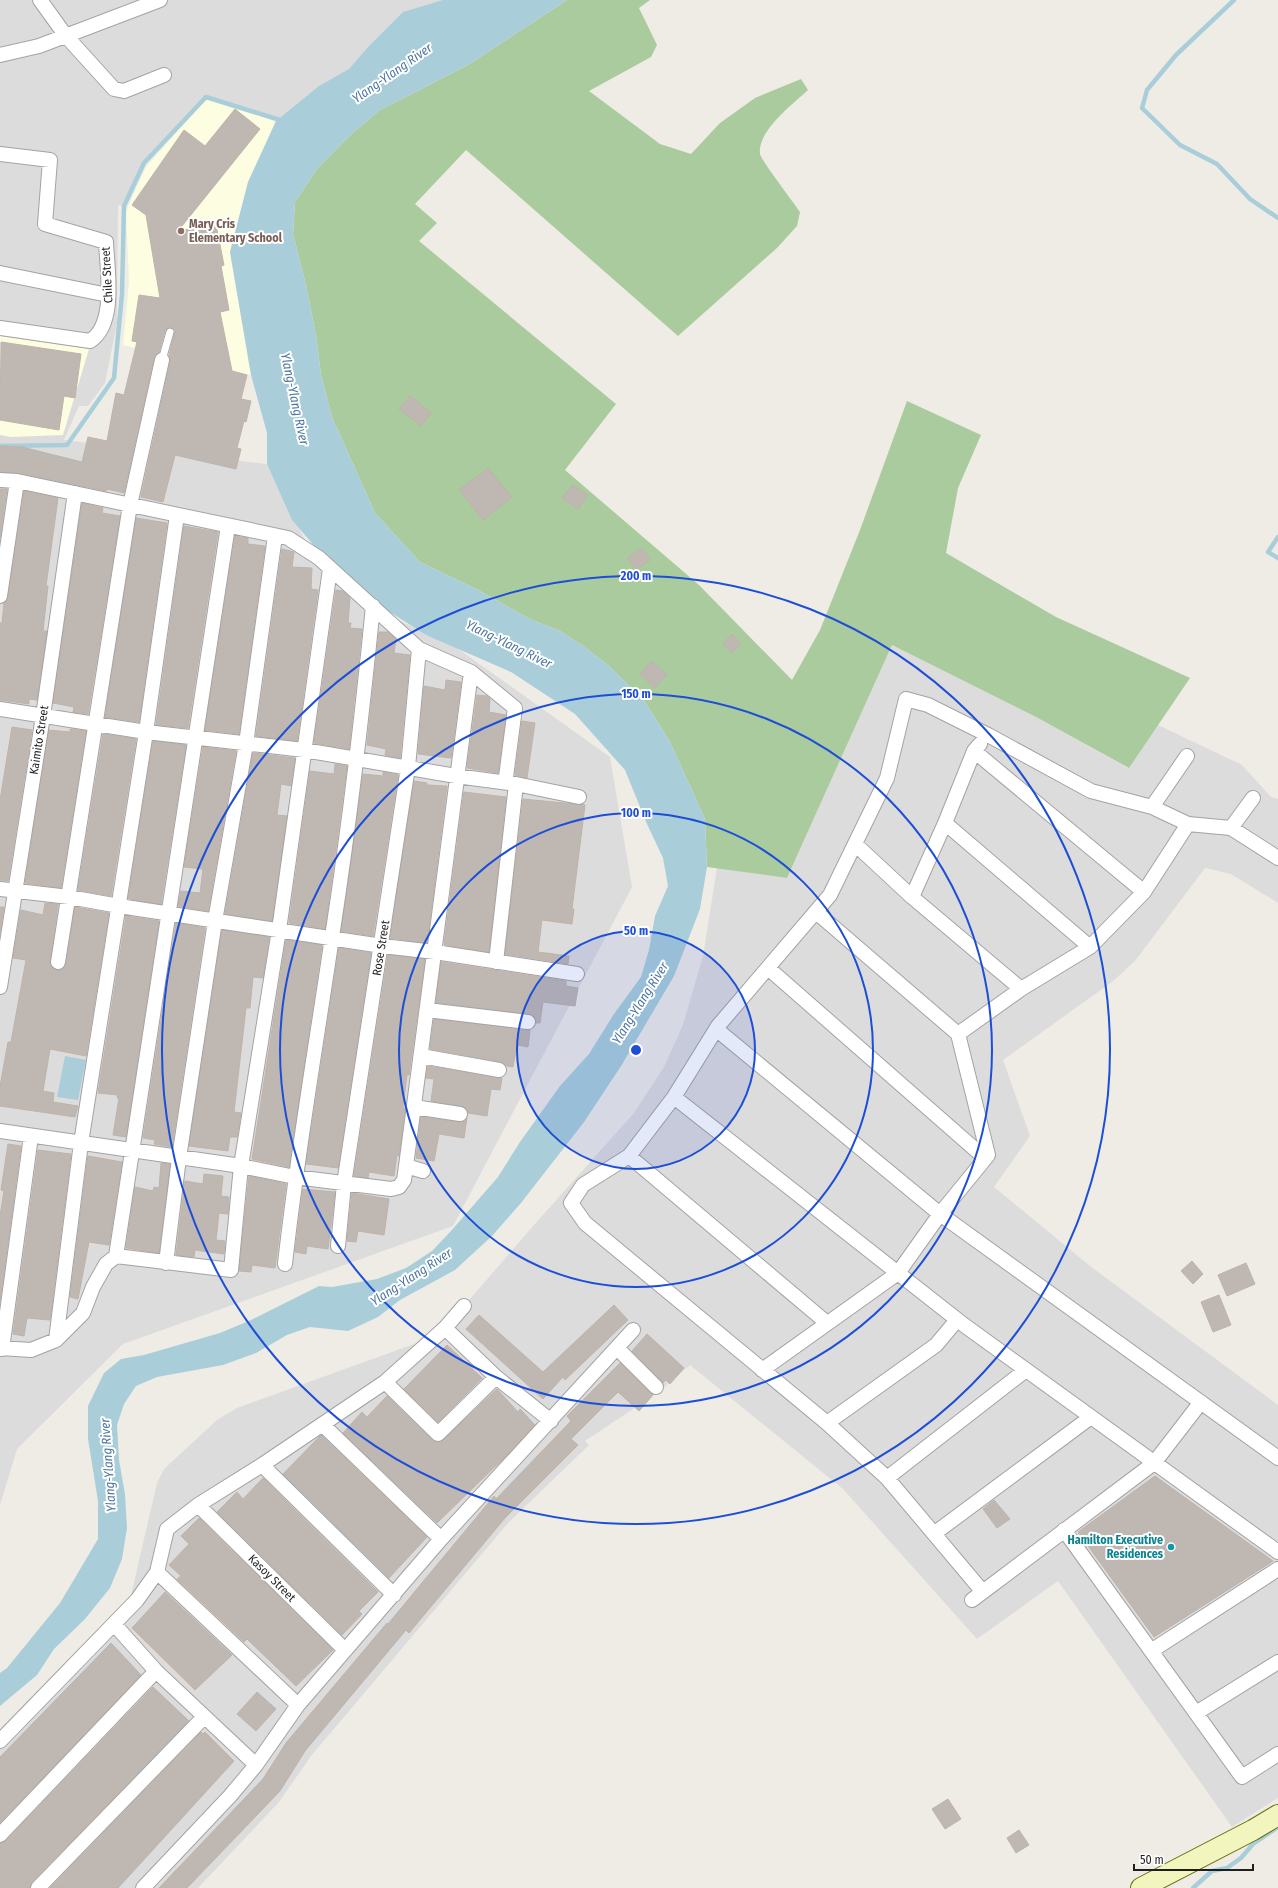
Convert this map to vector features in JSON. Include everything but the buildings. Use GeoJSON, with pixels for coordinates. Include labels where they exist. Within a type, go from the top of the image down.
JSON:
{"type":"FeatureCollection","features":[{"type":"Feature","properties":{"kind":"main road"},"geometry":{"type":"LineString","coordinates":[[1141,1888],[1253,1830],[1278,1815]]}},
{"type":"Feature","properties":{"kind":"street"},"geometry":{"type":"LineString","coordinates":[[40,0],[66,36],[114,89],[124,91],[164,75]]}},
{"type":"Feature","properties":{"kind":"street"},"geometry":{"type":"LineString","coordinates":[[0,55],[39,46],[160,0]]}},
{"type":"Feature","properties":{"kind":"street","name":"Chile Street"},"geometry":{"type":"LineString","coordinates":[[0,154],[50,160],[45,224],[106,242],[109,307],[102,329],[97,337],[90,341],[0,328]]}},
{"type":"Feature","properties":{"kind":"street"},"geometry":{"type":"LineString","coordinates":[[0,273],[108,295]]}},
{"type":"Feature","properties":{"kind":"street"},"geometry":{"type":"LineString","coordinates":[[58,962],[130,505],[162,360]]}},
{"type":"Feature","properties":{"kind":"street"},"geometry":{"type":"LineString","coordinates":[[0,480],[17,481],[288,538],[319,558],[419,649],[471,672],[514,708],[506,777],[510,783],[496,962]]}},
{"type":"Feature","properties":{"kind":"street"},"geometry":{"type":"LineString","coordinates":[[0,596],[17,481]]}},
{"type":"Feature","properties":{"kind":"street","name":"Kaimito Street"},"geometry":{"type":"LineString","coordinates":[[0,987],[7,890],[43,716],[74,493]]}},
{"type":"Feature","properties":{"kind":"street"},"geometry":{"type":"LineString","coordinates":[[56,1340],[81,1143],[146,732],[177,515]]}},
{"type":"Feature","properties":{"kind":"street"},"geometry":{"type":"LineString","coordinates":[[31,1136],[1,1349],[31,1350],[56,1340],[83,1313],[93,1287],[106,1264],[116,1256],[131,1150],[169,914],[194,736],[228,526]]}},
{"type":"Feature","properties":{"kind":"street"},"geometry":{"type":"LineString","coordinates":[[166,1263],[179,1158],[215,920],[246,744],[276,536]]}},
{"type":"Feature","properties":{"kind":"street"},"geometry":{"type":"LineString","coordinates":[[116,1256],[231,1270],[241,1166],[279,930],[330,569]]}},
{"type":"Feature","properties":{"kind":"street"},"geometry":{"type":"LineString","coordinates":[[285,1264],[295,1177],[332,938],[357,759],[373,606]]}},
{"type":"Feature","properties":{"kind":"street","name":"Rose Street"},"geometry":{"type":"LineString","coordinates":[[338,1246],[344,1184],[382,946],[408,767],[419,649]]}},
{"type":"Feature","properties":{"kind":"street"},"geometry":{"type":"LineString","coordinates":[[0,1131],[241,1166],[295,1177],[344,1184],[391,1189],[399,1187],[404,1180],[406,1166],[435,952],[456,776],[471,672]]}},
{"type":"Feature","properties":{"kind":"street"},"geometry":{"type":"LineString","coordinates":[[1200,1402],[1154,1463],[978,1596],[935,1533],[887,1478],[826,1423],[585,1223],[571,1203],[583,1185],[629,1156],[674,1097],[716,1029],[830,895],[887,778],[906,699],[928,705],[988,735],[1091,791],[1152,808],[1188,824],[1231,828],[1278,858]]}},
{"type":"Feature","properties":{"kind":"street"},"geometry":{"type":"LineString","coordinates":[[0,709],[146,732],[194,736],[246,744],[304,750],[456,776],[510,783],[579,797]]}},
{"type":"Feature","properties":{"kind":"street"},"geometry":{"type":"LineString","coordinates":[[912,897],[945,823],[974,750],[988,735]]}},
{"type":"Feature","properties":{"kind":"street"},"geometry":{"type":"LineString","coordinates":[[974,750],[1144,892]]}},
{"type":"Feature","properties":{"kind":"street"},"geometry":{"type":"LineString","coordinates":[[1152,808],[1187,756]]}},
{"type":"Feature","properties":{"kind":"street"},"geometry":{"type":"LineString","coordinates":[[1231,828],[1253,798]]}},
{"type":"Feature","properties":{"kind":"street"},"geometry":{"type":"LineString","coordinates":[[945,823],[1090,947]]}},
{"type":"Feature","properties":{"kind":"street"},"geometry":{"type":"LineString","coordinates":[[958,1034],[1021,989],[1090,947],[1144,892],[1188,824]]}},
{"type":"Feature","properties":{"kind":"street"},"geometry":{"type":"LineString","coordinates":[[855,844],[912,897],[1021,989]]}},
{"type":"Feature","properties":{"kind":"street"},"geometry":{"type":"LineString","coordinates":[[7,890],[69,897],[169,914],[577,974]]}},
{"type":"Feature","properties":{"kind":"street"},"geometry":{"type":"LineString","coordinates":[[762,1370],[898,1273],[940,1214],[988,1155],[958,1034],[816,912]]}},
{"type":"Feature","properties":{"kind":"street"},"geometry":{"type":"LineString","coordinates":[[768,968],[985,1158]]}},
{"type":"Feature","properties":{"kind":"street"},"geometry":{"type":"LineString","coordinates":[[427,1010],[528,1022]]}},
{"type":"Feature","properties":{"kind":"street"},"geometry":{"type":"LineString","coordinates":[[716,1029],[940,1214],[1278,1458]]}},
{"type":"Feature","properties":{"kind":"street"},"geometry":{"type":"LineString","coordinates":[[421,1056],[499,1070]]}},
{"type":"Feature","properties":{"kind":"street"},"geometry":{"type":"LineString","coordinates":[[674,1097],[957,1320],[1278,1552]]}},
{"type":"Feature","properties":{"kind":"street"},"geometry":{"type":"LineString","coordinates":[[414,1107],[460,1114]]}},
{"type":"Feature","properties":{"kind":"street"},"geometry":{"type":"LineString","coordinates":[[629,1156],[827,1323]]}},
{"type":"Feature","properties":{"kind":"street"},"geometry":{"type":"LineString","coordinates":[[406,1166],[423,1170]]}},
{"type":"Feature","properties":{"kind":"street"},"geometry":{"type":"LineString","coordinates":[[0,1742],[137,1600],[157,1572],[168,1529],[198,1505],[323,1425],[385,1382],[445,1328],[464,1306]]}},
{"type":"Feature","properties":{"kind":"street"},"geometry":{"type":"LineString","coordinates":[[826,1423],[936,1345],[957,1320]]}},
{"type":"Feature","properties":{"kind":"street"},"geometry":{"type":"LineString","coordinates":[[445,1328],[496,1377],[551,1421]]}},
{"type":"Feature","properties":{"kind":"street"},"geometry":{"type":"LineString","coordinates":[[143,1888],[230,1796],[256,1765],[298,1705],[441,1539],[633,1330]]}},
{"type":"Feature","properties":{"kind":"street"},"geometry":{"type":"LineString","coordinates":[[617,1348],[656,1387]]}},
{"type":"Feature","properties":{"kind":"street"},"geometry":{"type":"LineString","coordinates":[[887,1478],[1026,1370]]}},
{"type":"Feature","properties":{"kind":"street"},"geometry":{"type":"LineString","coordinates":[[385,1382],[438,1434],[496,1377]]}},
{"type":"Feature","properties":{"kind":"street"},"geometry":{"type":"LineString","coordinates":[[935,1533],[1091,1417]]}},
{"type":"Feature","properties":{"kind":"street"},"geometry":{"type":"LineString","coordinates":[[323,1425],[441,1539]]}},
{"type":"Feature","properties":{"kind":"street"},"geometry":{"type":"LineString","coordinates":[[262,1465],[394,1595]]}},
{"type":"Feature","properties":{"kind":"street","name":"Kasoy Street"},"geometry":{"type":"LineString","coordinates":[[198,1505],[345,1650]]}},
{"type":"Feature","properties":{"kind":"street"},"geometry":{"type":"LineString","coordinates":[[1064,1530],[1242,1777],[1278,1754]]}},
{"type":"Feature","properties":{"kind":"street"},"geometry":{"type":"LineString","coordinates":[[1151,1650],[1278,1570]]}},
{"type":"Feature","properties":{"kind":"street"},"geometry":{"type":"LineString","coordinates":[[157,1572],[298,1705]]}},
{"type":"Feature","properties":{"kind":"street"},"geometry":{"type":"LineString","coordinates":[[114,1624],[156,1671],[256,1765]]}},
{"type":"Feature","properties":{"kind":"street"},"geometry":{"type":"LineString","coordinates":[[1196,1713],[1278,1662]]}},
{"type":"Feature","properties":{"kind":"street"},"geometry":{"type":"LineString","coordinates":[[0,1836],[156,1671]]}},
{"type":"Feature","properties":{"kind":"street"},"geometry":{"type":"LineString","coordinates":[[38,1888],[204,1717]]}},
{"type":"Feature","properties":{"kind":"lane"},"geometry":{"type":"LineString","coordinates":[[162,360],[170,332]]}},
{"type":"Feature","properties":{"kind":"shaded area"},"geometry":{"type":"Polygon","coordinates":[[[0,0],[518,0],[310,129],[206,97],[144,163],[124,206],[118,205],[117,323],[105,383],[88,406],[79,406],[64,440],[267,464],[306,542],[388,615],[457,648],[610,757],[632,887],[453,1226],[123,1344],[17,1449],[0,1505],[0,0]]]}},
{"type":"Feature","properties":{"kind":"shaded area","name":"Mary Cris Elementary School"},"geometry":{"type":"Polygon","coordinates":[[[206,99],[276,121],[248,182],[230,252],[251,375],[123,345],[129,282],[126,211],[146,167],[206,99]]]}},
{"type":"Feature","properties":{"kind":"shaded area"},"geometry":{"type":"Polygon","coordinates":[[[0,336],[89,349],[63,435],[11,437],[0,435],[0,336]]]}},
{"type":"Feature","properties":{"kind":"shaded area","name":"Hamilton Executive Residences"},"geometry":{"type":"Polygon","coordinates":[[[892,645],[1036,717],[1128,768],[1158,725],[1242,765],[1271,797],[1278,799],[1278,903],[1231,874],[1205,868],[1135,961],[1112,982],[1003,1060],[1030,1136],[994,1187],[1090,1266],[1278,1405],[1278,1798],[1232,1827],[1058,1581],[977,1639],[843,1489],[690,1365],[660,1391],[585,1441],[589,1445],[508,1523],[311,1756],[279,1802],[198,1888],[0,1888],[0,1729],[131,1595],[157,1483],[164,1469],[217,1420],[237,1408],[417,1343],[471,1298],[634,1113],[664,1067],[683,1025],[703,956],[717,868],[787,878],[892,645]]]}},
{"type":"Feature","properties":{"kind":"green space"},"geometry":{"type":"Polygon","coordinates":[[[567,0],[650,0],[639,8],[657,45],[651,57],[589,91],[660,144],[691,154],[720,123],[755,98],[801,79],[808,90],[785,110],[770,127],[764,136],[760,154],[800,212],[797,226],[777,248],[678,336],[466,150],[415,204],[437,223],[419,241],[616,404],[565,470],[699,585],[792,680],[820,630],[860,530],[907,401],[981,435],[958,488],[946,553],[1056,617],[1190,678],[1129,768],[1036,717],[892,645],[787,878],[707,867],[705,819],[670,742],[644,700],[609,666],[582,645],[560,631],[530,619],[478,590],[420,562],[375,513],[332,417],[321,375],[316,335],[306,285],[293,234],[295,202],[317,169],[348,137],[380,110],[468,65],[567,0]]]}},
{"type":"Feature","properties":{"kind":"water","name":"Ylang-Ylang River"},"geometry":{"type":"Polygon","coordinates":[[[443,0],[567,0],[468,65],[380,110],[348,137],[317,169],[295,202],[293,234],[306,285],[316,335],[321,375],[332,417],[375,513],[420,562],[478,590],[530,619],[560,631],[582,645],[609,666],[644,700],[670,742],[705,819],[707,867],[700,909],[674,976],[621,1066],[584,1122],[521,1203],[492,1236],[455,1270],[400,1300],[378,1317],[348,1331],[310,1327],[287,1335],[256,1353],[223,1365],[157,1377],[136,1386],[124,1404],[117,1425],[119,1460],[125,1494],[127,1528],[122,1559],[110,1588],[85,1619],[54,1649],[37,1675],[0,1706],[0,1673],[7,1668],[60,1603],[98,1539],[98,1501],[88,1439],[88,1406],[104,1373],[121,1359],[144,1355],[220,1333],[251,1320],[319,1286],[332,1287],[377,1279],[406,1268],[432,1251],[498,1177],[520,1142],[560,1086],[589,1054],[614,1014],[641,977],[649,950],[655,916],[668,886],[663,858],[647,824],[625,770],[575,714],[511,672],[426,635],[390,612],[323,556],[292,520],[267,464],[267,433],[251,375],[230,252],[248,182],[276,121],[319,86],[349,69],[369,46],[403,12],[443,0]]]}},
{"type":"Feature","properties":{"kind":"water"},"geometry":{"type":"Polygon","coordinates":[[[65,1056],[86,1060],[78,1100],[57,1097],[65,1056]]]}},
{"type":"Feature","properties":{"kind":"waterway"},"geometry":{"type":"LineString","coordinates":[[1234,0],[1176,55],[1147,90],[1142,108],[1180,145],[1217,164],[1250,199],[1278,218]]}},
{"type":"Feature","properties":{"kind":"waterway"},"geometry":{"type":"LineString","coordinates":[[0,446],[67,445],[114,378],[122,294],[124,206],[144,163],[206,97],[283,121]]}},
{"type":"Feature","properties":{"kind":"waterway"},"geometry":{"type":"LineString","coordinates":[[1278,537],[1268,552],[1278,558]]}},
{"type":"Feature","properties":{"kind":"waterway"},"geometry":{"type":"LineString","coordinates":[[1193,1888],[1212,1871],[1227,1868],[1241,1858],[1253,1844],[1278,1827]]}},
{"type":"Feature","properties":{"kind":"place","name":"Mary Cris Elementary School"},"geometry":{"type":"Point","coordinates":[181,231]}},
{"type":"Feature","properties":{"kind":"place","name":"Hamilton Executive Residences"},"geometry":{"type":"Point","coordinates":[1171,1547]}}]}
